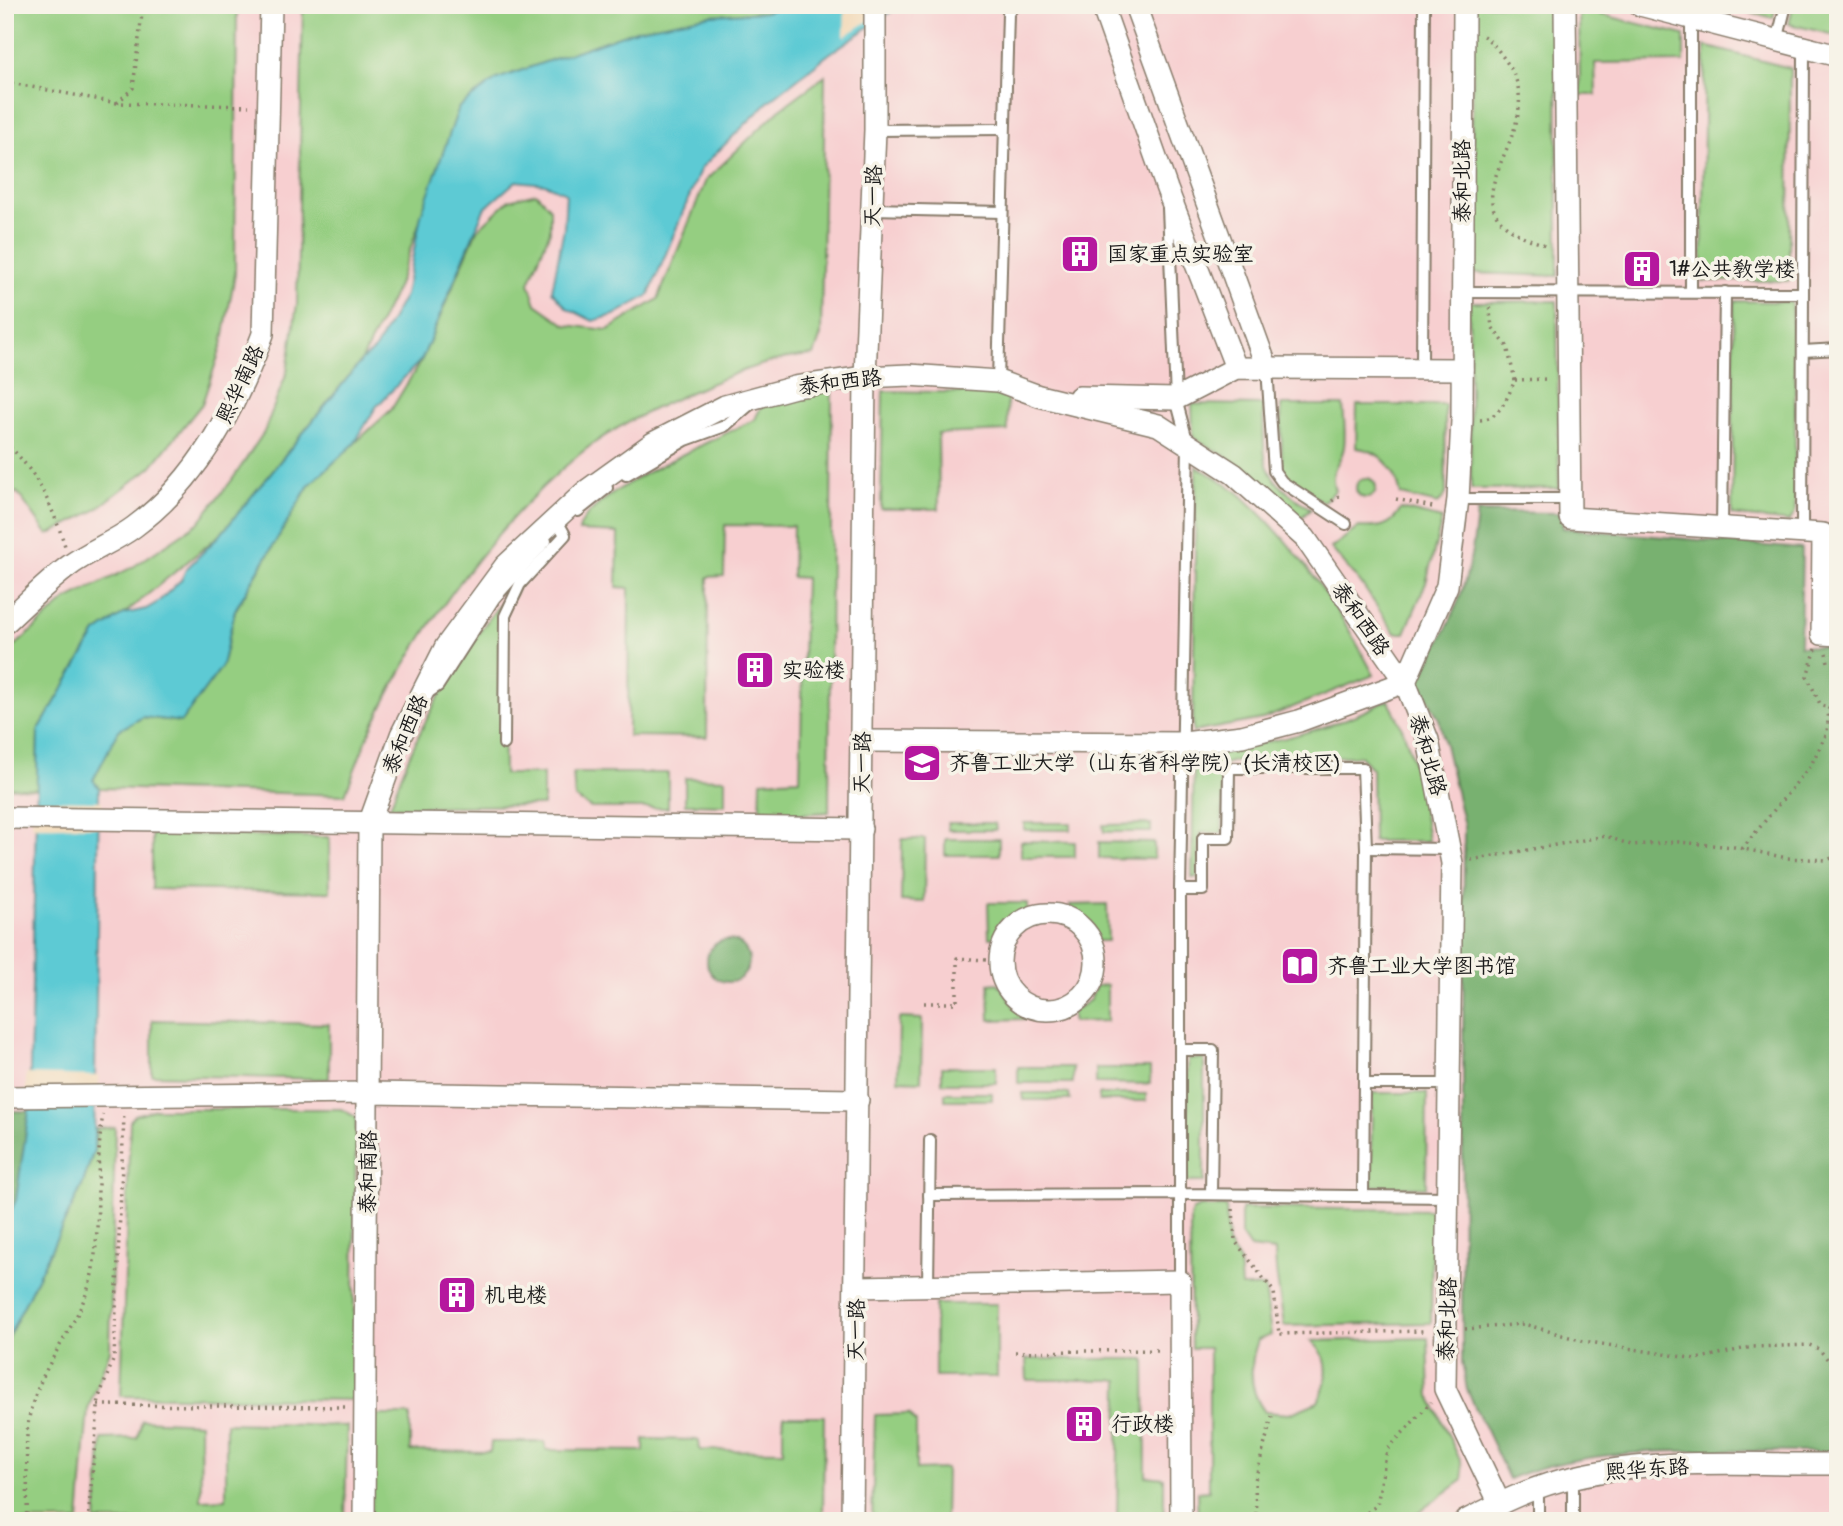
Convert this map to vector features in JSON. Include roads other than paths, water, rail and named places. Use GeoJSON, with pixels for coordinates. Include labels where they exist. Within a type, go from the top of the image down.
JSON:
{"type":"FeatureCollection","features":[{"type":"Feature","properties":{"kind":"street","name":"熙华南路"},"geometry":{"type":"LineString","coordinates":[[5,623],[71,565],[134,527],[174,489],[201,459],[245,382],[263,334],[271,5]]}},
{"type":"Feature","properties":{"kind":"street"},"geometry":{"type":"LineString","coordinates":[[1102,5],[1167,189],[1236,368]]}},
{"type":"Feature","properties":{"kind":"street"},"geometry":{"type":"LineString","coordinates":[[1135,5],[1268,368]]}},
{"type":"Feature","properties":{"kind":"street","name":"泰和北路"},"geometry":{"type":"LineString","coordinates":[[1464,5],[1462,420],[1457,504],[1447,586],[1405,682],[1428,740],[1451,856],[1450,1197],[1445,1389],[1500,1504]]}},
{"type":"Feature","properties":{"kind":"street"},"geometry":{"type":"LineString","coordinates":[[1565,5],[1570,517],[1823,534],[1830,634]]}},
{"type":"Feature","properties":{"kind":"street"},"geometry":{"type":"LineString","coordinates":[[1640,5],[1838,56]]}},
{"type":"Feature","properties":{"kind":"street","name":"天一路"},"geometry":{"type":"LineString","coordinates":[[852,1521],[857,1287],[865,377],[875,130],[875,11]]}},
{"type":"Feature","properties":{"kind":"street"},"geometry":{"type":"LineString","coordinates":[[1039,396],[1176,399],[1236,368],[1462,369]]}},
{"type":"Feature","properties":{"kind":"street","name":"泰和西路"},"geometry":{"type":"LineString","coordinates":[[369,824],[401,735],[446,646],[505,566],[586,491],[653,443],[725,406],[795,387],[865,377],[909,375],[998,382],[1039,396],[1158,425],[1234,474],[1305,538],[1405,682]]}},
{"type":"Feature","properties":{"kind":"street"},"geometry":{"type":"LineString","coordinates":[[862,741],[1184,743],[1242,736],[1299,721],[1405,682]]}},
{"type":"Feature","properties":{"kind":"street"},"geometry":{"type":"LineString","coordinates":[[6,818],[861,829]]}},
{"type":"Feature","properties":{"kind":"street","name":"泰和南路"},"geometry":{"type":"LineString","coordinates":[[364,1521],[369,824]]}},
{"type":"Feature","properties":{"kind":"street"},"geometry":{"type":"LineString","coordinates":[[1049,914],[1064,916],[1083,929],[1094,948],[1096,963],[1093,978],[1075,1002],[1047,1010],[1032,1008],[1008,990],[1000,961],[1003,946],[1021,922],[1049,914]]}},
{"type":"Feature","properties":{"kind":"street"},"geometry":{"type":"LineString","coordinates":[[5,1097],[369,1093],[858,1100]]}},
{"type":"Feature","properties":{"kind":"street"},"geometry":{"type":"LineString","coordinates":[[857,1287],[1180,1281],[1181,1521]]}},
{"type":"Feature","properties":{"kind":"street","name":"熙华东路"},"geometry":{"type":"LineString","coordinates":[[1465,1521],[1538,1488],[1573,1477],[1670,1465],[1838,1464]]}},
{"type":"Feature","properties":{"kind":"lane"},"geometry":{"type":"LineString","coordinates":[[998,382],[1008,13],[1015,5]]}},
{"type":"Feature","properties":{"kind":"lane"},"geometry":{"type":"LineString","coordinates":[[1422,369],[1423,5]]}},
{"type":"Feature","properties":{"kind":"lane"},"geometry":{"type":"LineString","coordinates":[[1777,41],[1786,5]]}},
{"type":"Feature","properties":{"kind":"lane"},"geometry":{"type":"LineString","coordinates":[[1691,18],[1691,292]]}},
{"type":"Feature","properties":{"kind":"lane"},"geometry":{"type":"LineString","coordinates":[[1802,533],[1804,48]]}},
{"type":"Feature","properties":{"kind":"lane"},"geometry":{"type":"LineString","coordinates":[[875,130],[1004,129]]}},
{"type":"Feature","properties":{"kind":"lane"},"geometry":{"type":"LineString","coordinates":[[1167,189],[1176,399],[1188,444],[1180,890],[1180,1281]]}},
{"type":"Feature","properties":{"kind":"lane"},"geometry":{"type":"LineString","coordinates":[[872,209],[1002,212]]}},
{"type":"Feature","properties":{"kind":"lane"},"geometry":{"type":"LineString","coordinates":[[1461,292],[1803,293]]}},
{"type":"Feature","properties":{"kind":"lane"},"geometry":{"type":"LineString","coordinates":[[1722,527],[1725,292]]}},
{"type":"Feature","properties":{"kind":"lane"},"geometry":{"type":"LineString","coordinates":[[1803,351],[1838,349]]}},
{"type":"Feature","properties":{"kind":"lane"},"geometry":{"type":"LineString","coordinates":[[1268,368],[1274,471],[1283,482],[1346,524]]}},
{"type":"Feature","properties":{"kind":"lane"},"geometry":{"type":"LineString","coordinates":[[419,698],[438,687],[494,599],[560,526],[636,468],[686,440],[724,426],[758,397]]}},
{"type":"Feature","properties":{"kind":"lane"},"geometry":{"type":"LineString","coordinates":[[1457,504],[1570,499]]}},
{"type":"Feature","properties":{"kind":"lane"},"geometry":{"type":"LineString","coordinates":[[504,744],[505,616],[520,584],[565,535],[560,526]]}},
{"type":"Feature","properties":{"kind":"lane"},"geometry":{"type":"LineString","coordinates":[[1180,890],[1203,890],[1203,838],[1228,838],[1229,768],[1363,768],[1366,848],[1363,1196]]}},
{"type":"Feature","properties":{"kind":"lane"},"geometry":{"type":"LineString","coordinates":[[1366,848],[1451,856]]}},
{"type":"Feature","properties":{"kind":"lane"},"geometry":{"type":"LineString","coordinates":[[1180,1050],[1213,1050],[1211,1195]]}},
{"type":"Feature","properties":{"kind":"lane"},"geometry":{"type":"LineString","coordinates":[[1364,1084],[1451,1084]]}},
{"type":"Feature","properties":{"kind":"lane"},"geometry":{"type":"LineString","coordinates":[[928,1285],[930,1140]]}},
{"type":"Feature","properties":{"kind":"lane"},"geometry":{"type":"LineString","coordinates":[[929,1195],[1450,1197]]}},
{"type":"Feature","properties":{"kind":"lane"},"geometry":{"type":"LineString","coordinates":[[1573,1477],[1573,1521]]}},
{"type":"Feature","properties":{"kind":"lane"},"geometry":{"type":"LineString","coordinates":[[1538,1488],[1538,1521]]}},
{"type":"Feature","properties":{"kind":"water"},"geometry":{"type":"Polygon","coordinates":[[[785,5],[901,5],[829,54],[769,101],[701,168],[649,295],[614,315],[593,321],[567,308],[552,291],[564,228],[566,193],[545,184],[516,181],[484,209],[422,359],[376,407],[354,444],[309,485],[235,610],[222,666],[181,722],[143,717],[119,730],[93,780],[99,788],[94,1150],[82,1186],[5,1344],[5,1224],[16,1200],[29,1111],[38,731],[96,633],[124,614],[146,609],[158,602],[182,579],[186,569],[222,533],[362,360],[374,351],[405,295],[421,215],[459,107],[497,79],[639,29],[711,15],[765,12],[785,5]]]}},
{"type":"Feature","properties":{"kind":"place","name":"国家重点实验室"},"geometry":{"type":"Point","coordinates":[1080,254]}},
{"type":"Feature","properties":{"kind":"place","name":"1#公共教学楼"},"geometry":{"type":"Point","coordinates":[1642,269]}},
{"type":"Feature","properties":{"kind":"place","name":"实验楼"},"geometry":{"type":"Point","coordinates":[755,670]}},
{"type":"Feature","properties":{"kind":"place","name":"齐鲁工业大学（山东省科学院）(长清校区)"},"geometry":{"type":"Point","coordinates":[922,763]}},
{"type":"Feature","properties":{"kind":"place","name":"齐鲁工业大学图书馆"},"geometry":{"type":"Point","coordinates":[1300,966]}},
{"type":"Feature","properties":{"kind":"place","name":"机电楼"},"geometry":{"type":"Point","coordinates":[457,1295]}},
{"type":"Feature","properties":{"kind":"place","name":"行政楼"},"geometry":{"type":"Point","coordinates":[1084,1424]}}]}
